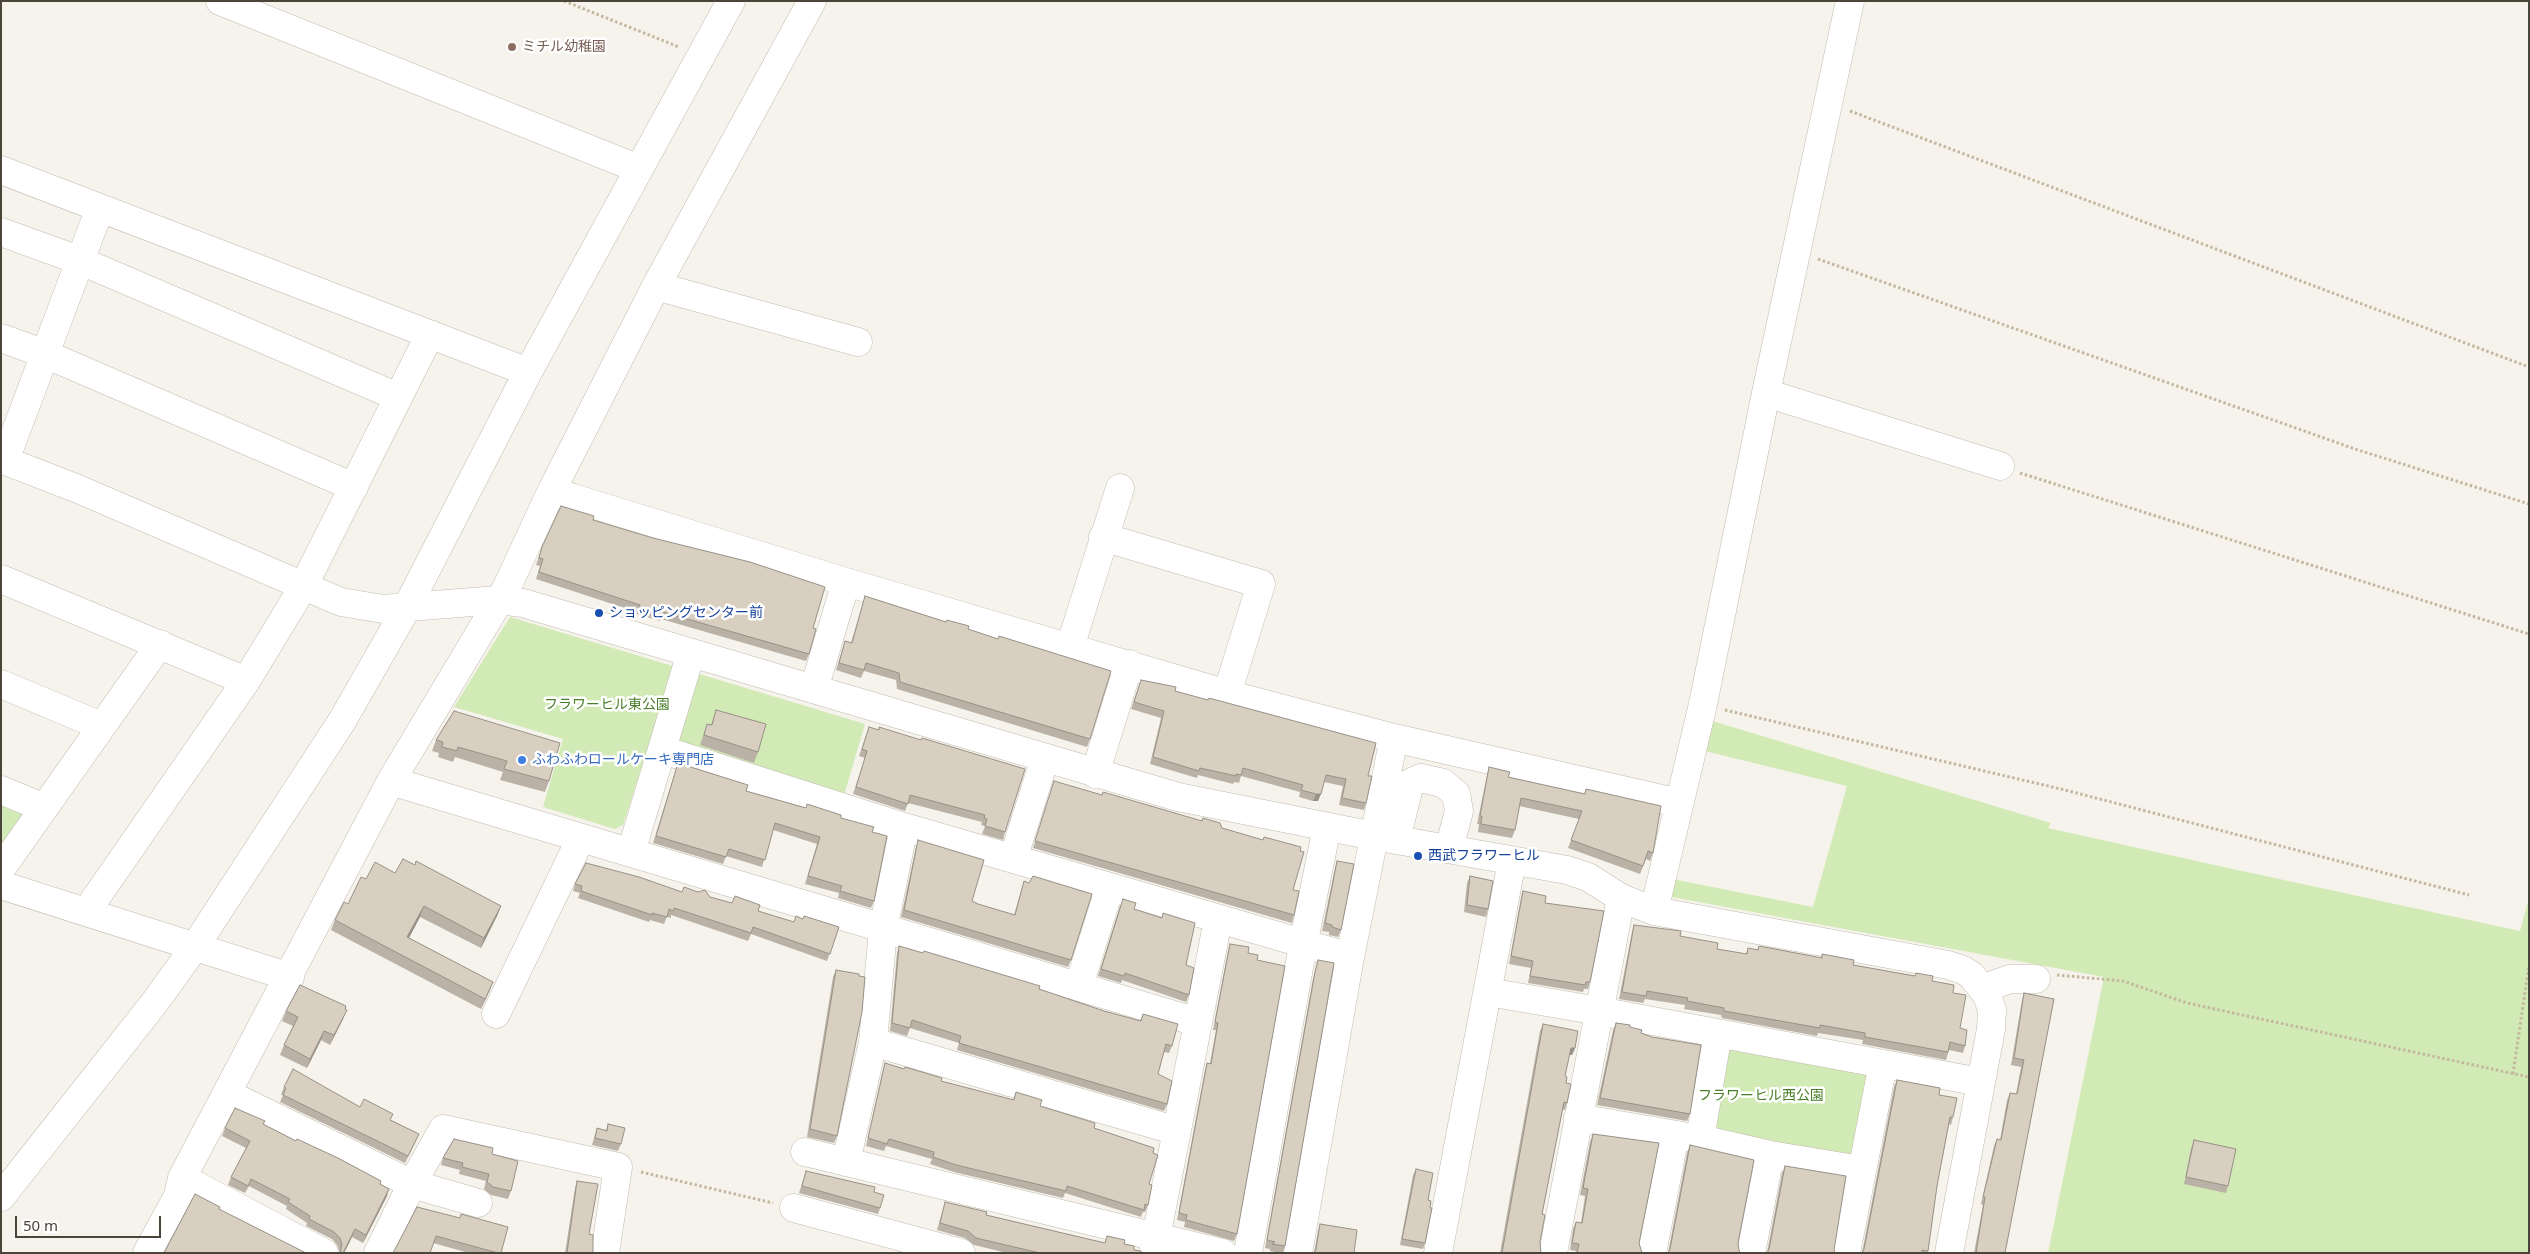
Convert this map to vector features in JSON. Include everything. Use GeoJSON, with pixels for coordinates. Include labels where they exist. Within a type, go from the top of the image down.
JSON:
{"type":"FeatureCollection","features":[{"type":"Feature","properties":{"kind":"street"},"geometry":{"type":"LineString","coordinates":[[220,1],[639,168]]}},
{"type":"Feature","properties":{"kind":"street"},"geometry":{"type":"LineString","coordinates":[[1,1197],[149,1010],[194,948],[342,721],[406,609],[528,372],[731,1]]}},
{"type":"Feature","properties":{"kind":"street"},"geometry":{"type":"LineString","coordinates":[[147,1253],[178,1196],[182,1178],[290,977],[391,781],[506,589],[552,490],[656,286],[812,1]]}},
{"type":"Feature","properties":{"kind":"street"},"geometry":{"type":"LineString","coordinates":[[1654,911],[1678,803],[1703,704],[1766,393],[1850,1]]}},
{"type":"Feature","properties":{"kind":"street"},"geometry":{"type":"LineString","coordinates":[[1,170],[528,372]]}},
{"type":"Feature","properties":{"kind":"street"},"geometry":{"type":"LineString","coordinates":[[100,208],[3,459],[78,489],[341,602],[364,607],[406,609],[454,602],[498,600],[524,603],[1095,774],[1225,808],[1566,870],[1588,877],[1621,898],[1654,911],[1948,965],[1971,975],[1984,988],[1992,1010],[1991,1029],[1949,1253]]}},
{"type":"Feature","properties":{"kind":"street"},"geometry":{"type":"LineString","coordinates":[[1,232],[81,261],[398,397]]}},
{"type":"Feature","properties":{"kind":"street"},"geometry":{"type":"LineString","coordinates":[[656,286],[858,342]]}},
{"type":"Feature","properties":{"kind":"street"},"geometry":{"type":"LineString","coordinates":[[86,912],[246,681],[303,587],[430,334]]}},
{"type":"Feature","properties":{"kind":"street"},"geometry":{"type":"LineString","coordinates":[[1,338],[45,354],[354,487]]}},
{"type":"Feature","properties":{"kind":"street"},"geometry":{"type":"LineString","coordinates":[[1766,393],[2000,466]]}},
{"type":"Feature","properties":{"kind":"street"},"geometry":{"type":"LineString","coordinates":[[1070,647],[1103,537],[1120,488]]}},
{"type":"Feature","properties":{"kind":"street"},"geometry":{"type":"LineString","coordinates":[[552,490],[846,582],[1227,694],[1394,738],[1678,803]]}},
{"type":"Feature","properties":{"kind":"street"},"geometry":{"type":"LineString","coordinates":[[1103,537],[1261,584],[1227,694]]}},
{"type":"Feature","properties":{"kind":"street"},"geometry":{"type":"LineString","coordinates":[[1,578],[246,681]]}},
{"type":"Feature","properties":{"kind":"street"},"geometry":{"type":"LineString","coordinates":[[814,689],[846,582]]}},
{"type":"Feature","properties":{"kind":"street"},"geometry":{"type":"LineString","coordinates":[[1,869],[160,644]]}},
{"type":"Feature","properties":{"kind":"street"},"geometry":{"type":"LineString","coordinates":[[632,852],[691,653]]}},
{"type":"Feature","properties":{"kind":"street"},"geometry":{"type":"LineString","coordinates":[[1095,774],[1129,664]]}},
{"type":"Feature","properties":{"kind":"street"},"geometry":{"type":"LineString","coordinates":[[1,684],[101,726]]}},
{"type":"Feature","properties":{"kind":"street"},"geometry":{"type":"LineString","coordinates":[[1385,838],[1394,738]]}},
{"type":"Feature","properties":{"kind":"street"},"geometry":{"type":"LineString","coordinates":[[663,750],[904,827],[1303,945],[1350,957]]}},
{"type":"Feature","properties":{"kind":"street"},"geometry":{"type":"LineString","coordinates":[[1013,859],[1045,758]]}},
{"type":"Feature","properties":{"kind":"street"},"geometry":{"type":"LineString","coordinates":[[1298,1253],[1350,957],[1385,838],[1410,783],[1421,778],[1443,783],[1456,794],[1459,811],[1449,850]]}},
{"type":"Feature","properties":{"kind":"street"},"geometry":{"type":"LineString","coordinates":[[391,781],[632,852],[882,929],[1079,985],[1197,1022]]}},
{"type":"Feature","properties":{"kind":"street"},"geometry":{"type":"LineString","coordinates":[[1,790],[44,808]]}},
{"type":"Feature","properties":{"kind":"street"},"geometry":{"type":"LineString","coordinates":[[846,1162],[872,1042],[882,929],[904,827]]}},
{"type":"Feature","properties":{"kind":"street"},"geometry":{"type":"LineString","coordinates":[[1248,1253],[1303,945],[1327,827]]}},
{"type":"Feature","properties":{"kind":"street"},"geometry":{"type":"LineString","coordinates":[[496,1014],[582,838]]}},
{"type":"Feature","properties":{"kind":"street"},"geometry":{"type":"LineString","coordinates":[[1438,1253],[1512,861]]}},
{"type":"Feature","properties":{"kind":"street"},"geometry":{"type":"LineString","coordinates":[[1,885],[290,977]]}},
{"type":"Feature","properties":{"kind":"street"},"geometry":{"type":"LineString","coordinates":[[1079,985],[1110,887]]}},
{"type":"Feature","properties":{"kind":"street"},"geometry":{"type":"LineString","coordinates":[[1553,1253],[1621,898]]}},
{"type":"Feature","properties":{"kind":"street"},"geometry":{"type":"LineString","coordinates":[[1155,1245],[1218,920]]}},
{"type":"Feature","properties":{"kind":"street"},"geometry":{"type":"LineString","coordinates":[[1984,988],[2010,979],[2036,980]]}},
{"type":"Feature","properties":{"kind":"street"},"geometry":{"type":"LineString","coordinates":[[1488,992],[1980,1082]]}},
{"type":"Feature","properties":{"kind":"street"},"geometry":{"type":"LineString","coordinates":[[1652,1253],[1718,1033]]}},
{"type":"Feature","properties":{"kind":"street"},"geometry":{"type":"LineString","coordinates":[[872,1042],[1177,1131]]}},
{"type":"Feature","properties":{"kind":"street"},"geometry":{"type":"LineString","coordinates":[[1846,1253],[1883,1064]]}},
{"type":"Feature","properties":{"kind":"street"},"geometry":{"type":"LineString","coordinates":[[228,1094],[412,1184],[478,1203]]}},
{"type":"Feature","properties":{"kind":"street"},"geometry":{"type":"LineString","coordinates":[[1578,1118],[1688,1137],[1770,1155],[1861,1170]]}},
{"type":"Feature","properties":{"kind":"street"},"geometry":{"type":"LineString","coordinates":[[378,1253],[412,1184],[443,1129],[618,1167],[604,1253]]}},
{"type":"Feature","properties":{"kind":"street"},"geometry":{"type":"LineString","coordinates":[[806,1152],[1155,1245],[1223,1253]]}},
{"type":"Feature","properties":{"kind":"street"},"geometry":{"type":"LineString","coordinates":[[1751,1253],[1770,1155]]}},
{"type":"Feature","properties":{"kind":"street"},"geometry":{"type":"LineString","coordinates":[[182,1178],[324,1253]]}},
{"type":"Feature","properties":{"kind":"street"},"geometry":{"type":"LineString","coordinates":[[794,1208],[961,1253]]}},
{"type":"Feature","properties":{"kind":"path"},"geometry":{"type":"LineString","coordinates":[[564,1],[701,55]]}},
{"type":"Feature","properties":{"kind":"path"},"geometry":{"type":"LineString","coordinates":[[1828,103],[2529,368]]}},
{"type":"Feature","properties":{"kind":"path"},"geometry":{"type":"LineString","coordinates":[[1796,251],[2355,449],[2529,504]]}},
{"type":"Feature","properties":{"kind":"path"},"geometry":{"type":"LineString","coordinates":[[2000,466],[2529,634]]}},
{"type":"Feature","properties":{"kind":"path"},"geometry":{"type":"LineString","coordinates":[[1703,704],[2065,790],[2469,895]]}},
{"type":"Feature","properties":{"kind":"path"},"geometry":{"type":"LineString","coordinates":[[2513,1074],[2529,965]]}},
{"type":"Feature","properties":{"kind":"path"},"geometry":{"type":"LineString","coordinates":[[2036,980],[2060,974],[2123,981],[2187,1003],[2529,1077]]}},
{"type":"Feature","properties":{"kind":"path"},"geometry":{"type":"LineString","coordinates":[[618,1167],[794,1208]]}},
{"type":"Feature","properties":{"kind":"green space","name":"フラワーヒル東公園"},"geometry":{"type":"Polygon","coordinates":[[[510,617],[865,724],[843,799],[650,741],[623,825],[615,829],[543,807],[563,739],[454,707],[510,617]]]}},
{"type":"Feature","properties":{"kind":"green space"},"geometry":{"type":"Polygon","coordinates":[[[1709,720],[2051,823],[2048,828],[2219,866],[2520,931],[2529,898],[2529,1253],[2048,1253],[2104,977],[1666,896],[1672,879],[1813,907],[1847,786],[1701,750],[1709,720]]]}},
{"type":"Feature","properties":{"kind":"green space"},"geometry":{"type":"Polygon","coordinates":[[[1,799],[27,816],[1,855],[1,799]]]}},
{"type":"Feature","properties":{"kind":"green space","name":"フラワーヒル西公園"},"geometry":{"type":"Polygon","coordinates":[[[1731,1043],[1871,1076],[1852,1157],[1713,1135],[1723,1049],[1731,1043]]]}},
{"type":"Feature","properties":{"kind":"building"},"geometry":{"type":"Polygon","coordinates":[[[561,506],[594,516],[593,520],[653,538],[750,562],[825,587],[813,628],[816,629],[809,654],[663,612],[663,614],[639,607],[640,605],[539,572],[543,559],[539,558],[542,547],[561,506]]]}},
{"type":"Feature","properties":{"kind":"building"},"geometry":{"type":"Polygon","coordinates":[[[865,596],[946,622],[947,620],[969,626],[968,629],[998,639],[999,636],[1111,671],[1090,739],[900,682],[899,673],[866,663],[864,670],[839,663],[845,641],[852,643],[865,596]]]}},
{"type":"Feature","properties":{"kind":"building"},"geometry":{"type":"Polygon","coordinates":[[[1141,680],[1176,687],[1175,691],[1208,700],[1209,698],[1376,743],[1368,776],[1372,776],[1366,803],[1342,798],[1346,779],[1326,775],[1321,794],[1316,794],[1301,790],[1303,785],[1243,768],[1241,775],[1236,774],[1236,776],[1200,768],[1199,771],[1153,757],[1164,711],[1134,702],[1141,680]]]}},
{"type":"Feature","properties":{"kind":"building"},"geometry":{"type":"Polygon","coordinates":[[[716,710],[766,724],[758,752],[704,735],[707,724],[712,725],[716,710]]]}},
{"type":"Feature","properties":{"kind":"building"},"geometry":{"type":"Polygon","coordinates":[[[454,711],[560,743],[549,781],[504,769],[507,761],[458,747],[457,751],[442,747],[443,742],[436,740],[454,711]]]}},
{"type":"Feature","properties":{"kind":"building"},"geometry":{"type":"Polygon","coordinates":[[[869,727],[879,730],[879,727],[921,740],[922,738],[1025,769],[1005,832],[985,826],[987,819],[984,818],[985,815],[910,795],[908,804],[856,787],[867,751],[862,749],[869,727]]]}},
{"type":"Feature","properties":{"kind":"building"},"geometry":{"type":"Polygon","coordinates":[[[678,763],[748,785],[746,791],[806,808],[807,804],[841,815],[841,818],[874,827],[872,832],[887,836],[874,901],[840,891],[842,886],[808,876],[820,837],[775,823],[765,860],[729,849],[726,857],[656,836],[678,763]]]}},
{"type":"Feature","properties":{"kind":"building"},"geometry":{"type":"Polygon","coordinates":[[[1489,767],[1510,772],[1508,777],[1585,794],[1586,789],[1661,806],[1653,853],[1648,851],[1643,866],[1571,840],[1582,811],[1521,798],[1515,830],[1481,824],[1482,816],[1480,816],[1489,767]]]}},
{"type":"Feature","properties":{"kind":"building"},"geometry":{"type":"Polygon","coordinates":[[[1054,781],[1102,795],[1103,792],[1202,821],[1203,818],[1220,823],[1222,828],[1263,840],[1264,837],[1301,847],[1300,851],[1304,852],[1293,890],[1299,891],[1294,915],[1035,841],[1054,781]]]}},
{"type":"Feature","properties":{"kind":"building"},"geometry":{"type":"Polygon","coordinates":[[[918,840],[984,860],[972,901],[978,904],[1015,915],[1024,881],[1029,883],[1033,876],[1092,894],[1071,960],[904,910],[918,840]]]}},
{"type":"Feature","properties":{"kind":"building"},"geometry":{"type":"Polygon","coordinates":[[[403,859],[415,865],[416,861],[501,906],[484,938],[424,906],[407,937],[493,982],[485,999],[335,920],[344,902],[348,904],[361,877],[366,879],[375,862],[395,873],[403,859]]]}},
{"type":"Feature","properties":{"kind":"building"},"geometry":{"type":"Polygon","coordinates":[[[1337,861],[1354,864],[1341,930],[1325,923],[1337,861]]]}},
{"type":"Feature","properties":{"kind":"building"},"geometry":{"type":"Polygon","coordinates":[[[586,863],[639,877],[682,892],[684,887],[698,892],[705,890],[710,897],[732,903],[735,896],[760,905],[758,911],[794,922],[796,916],[803,919],[804,916],[839,927],[830,954],[753,927],[751,933],[674,908],[673,911],[669,909],[667,917],[652,913],[652,915],[581,891],[582,886],[575,884],[586,863]]]}},
{"type":"Feature","properties":{"kind":"building"},"geometry":{"type":"Polygon","coordinates":[[[1470,876],[1493,881],[1488,909],[1467,905],[1470,876]]]}},
{"type":"Feature","properties":{"kind":"building"},"geometry":{"type":"Polygon","coordinates":[[[1523,891],[1546,896],[1545,903],[1604,911],[1590,982],[1586,982],[1585,985],[1530,976],[1533,961],[1511,956],[1523,891]]]}},
{"type":"Feature","properties":{"kind":"building"},"geometry":{"type":"Polygon","coordinates":[[[1123,899],[1136,903],[1134,909],[1162,918],[1163,913],[1195,923],[1186,965],[1194,968],[1189,995],[1125,973],[1124,976],[1101,969],[1123,899]]]}},
{"type":"Feature","properties":{"kind":"building"},"geometry":{"type":"Polygon","coordinates":[[[1634,925],[1681,931],[1680,936],[1718,943],[1717,949],[1747,954],[1748,948],[1758,950],[1759,946],[1822,958],[1822,954],[1854,960],[1853,965],[1915,976],[1916,973],[1933,976],[1932,981],[1954,985],[1953,993],[1966,995],[1960,1028],[1967,1030],[1965,1046],[1950,1042],[1948,1052],[1865,1037],[1865,1033],[1820,1025],[1820,1028],[1724,1011],[1724,1008],[1687,1001],[1688,998],[1647,991],[1646,996],[1622,992],[1634,925]]]}},
{"type":"Feature","properties":{"kind":"building"},"geometry":{"type":"Polygon","coordinates":[[[1230,944],[1249,947],[1248,953],[1258,955],[1257,960],[1285,966],[1237,1234],[1186,1220],[1187,1215],[1179,1213],[1207,1063],[1211,1064],[1218,1023],[1215,1022],[1230,944]]]}},
{"type":"Feature","properties":{"kind":"building"},"geometry":{"type":"Polygon","coordinates":[[[899,946],[923,953],[924,951],[1040,986],[1039,989],[1104,1011],[1141,1021],[1143,1014],[1178,1024],[1172,1046],[1166,1044],[1158,1074],[1172,1081],[1167,1104],[959,1043],[961,1036],[912,1020],[910,1028],[892,1023],[899,946]]]}},
{"type":"Feature","properties":{"kind":"building"},"geometry":{"type":"Polygon","coordinates":[[[1318,960],[1334,963],[1285,1246],[1272,1244],[1275,1242],[1267,1240],[1318,960]]]}},
{"type":"Feature","properties":{"kind":"building"},"geometry":{"type":"Polygon","coordinates":[[[836,970],[859,974],[859,976],[865,977],[862,1012],[837,1136],[810,1129],[836,970]]]}},
{"type":"Feature","properties":{"kind":"building"},"geometry":{"type":"Polygon","coordinates":[[[300,985],[346,1006],[345,1009],[347,1010],[334,1035],[324,1031],[310,1059],[284,1045],[298,1017],[286,1011],[300,985]]]}},
{"type":"Feature","properties":{"kind":"building"},"geometry":{"type":"Polygon","coordinates":[[[2024,993],[2054,999],[2005,1253],[1976,1253],[1985,1197],[1983,1197],[1997,1139],[2001,1140],[2010,1093],[2017,1094],[2024,1060],[2014,1058],[2024,993]]]}},
{"type":"Feature","properties":{"kind":"building"},"geometry":{"type":"Polygon","coordinates":[[[1616,1023],[1630,1025],[1630,1027],[1642,1030],[1641,1033],[1652,1037],[1701,1045],[1690,1114],[1600,1098],[1616,1023]]]}},
{"type":"Feature","properties":{"kind":"building"},"geometry":{"type":"Polygon","coordinates":[[[1543,1024],[1578,1031],[1575,1048],[1571,1048],[1565,1076],[1567,1077],[1566,1083],[1571,1084],[1567,1103],[1564,1102],[1542,1214],[1545,1215],[1540,1242],[1541,1253],[1502,1253],[1543,1024]]]}},
{"type":"Feature","properties":{"kind":"building"},"geometry":{"type":"Polygon","coordinates":[[[885,1063],[942,1078],[941,1081],[1014,1100],[1016,1092],[1042,1100],[1040,1106],[1095,1123],[1094,1128],[1154,1148],[1153,1153],[1158,1155],[1149,1184],[1152,1185],[1148,1205],[1145,1204],[1144,1210],[1067,1186],[1066,1191],[956,1165],[933,1157],[934,1152],[889,1139],[887,1144],[868,1138],[885,1063]]]}},
{"type":"Feature","properties":{"kind":"building"},"geometry":{"type":"Polygon","coordinates":[[[293,1069],[360,1107],[364,1099],[393,1114],[390,1120],[419,1134],[408,1156],[283,1095],[286,1088],[284,1087],[293,1069]]]}},
{"type":"Feature","properties":{"kind":"building"},"geometry":{"type":"Polygon","coordinates":[[[1897,1080],[1940,1088],[1939,1095],[1957,1098],[1953,1117],[1950,1117],[1937,1186],[1928,1251],[1922,1250],[1922,1253],[1862,1253],[1864,1249],[1897,1080]]]}},
{"type":"Feature","properties":{"kind":"building"},"geometry":{"type":"Polygon","coordinates":[[[235,1108],[265,1121],[263,1124],[296,1141],[297,1139],[338,1158],[381,1181],[380,1184],[389,1189],[366,1235],[355,1229],[343,1253],[340,1253],[342,1245],[340,1238],[334,1232],[309,1219],[310,1216],[288,1202],[290,1199],[251,1179],[248,1186],[231,1177],[250,1141],[225,1128],[235,1108]]]}},
{"type":"Feature","properties":{"kind":"building"},"geometry":{"type":"Polygon","coordinates":[[[608,1124],[625,1128],[621,1144],[595,1138],[597,1128],[607,1131],[608,1124]]]}},
{"type":"Feature","properties":{"kind":"building"},"geometry":{"type":"Polygon","coordinates":[[[1593,1134],[1659,1143],[1639,1243],[1642,1253],[1577,1253],[1579,1244],[1572,1243],[1576,1222],[1582,1223],[1588,1189],[1583,1188],[1593,1134]]]}},
{"type":"Feature","properties":{"kind":"building"},"geometry":{"type":"Polygon","coordinates":[[[454,1139],[493,1148],[492,1154],[518,1161],[511,1191],[493,1187],[487,1182],[489,1174],[462,1167],[463,1163],[443,1158],[454,1139]]]}},
{"type":"Feature","properties":{"kind":"building"},"geometry":{"type":"Polygon","coordinates":[[[2194,1140],[2236,1149],[2228,1186],[2186,1177],[2194,1140]]]}},
{"type":"Feature","properties":{"kind":"building"},"geometry":{"type":"Polygon","coordinates":[[[1690,1145],[1754,1160],[1738,1243],[1740,1253],[1668,1253],[1690,1145]]]}},
{"type":"Feature","properties":{"kind":"building"},"geometry":{"type":"Polygon","coordinates":[[[1785,1166],[1846,1176],[1835,1253],[1767,1253],[1785,1166]]]}},
{"type":"Feature","properties":{"kind":"building"},"geometry":{"type":"Polygon","coordinates":[[[1416,1169],[1433,1173],[1428,1200],[1431,1201],[1430,1208],[1432,1208],[1425,1243],[1402,1239],[1416,1169]]]}},
{"type":"Feature","properties":{"kind":"building"},"geometry":{"type":"Polygon","coordinates":[[[806,1171],[875,1187],[874,1192],[884,1195],[880,1208],[802,1186],[806,1171]]]}},
{"type":"Feature","properties":{"kind":"building"},"geometry":{"type":"Polygon","coordinates":[[[577,1181],[598,1184],[589,1234],[593,1235],[593,1253],[567,1253],[577,1181]]]}},
{"type":"Feature","properties":{"kind":"building"},"geometry":{"type":"Polygon","coordinates":[[[195,1194],[220,1207],[219,1209],[306,1253],[164,1253],[195,1194]]]}},
{"type":"Feature","properties":{"kind":"building"},"geometry":{"type":"Polygon","coordinates":[[[945,1202],[987,1212],[986,1215],[1105,1243],[1107,1236],[1125,1240],[1124,1244],[1134,1246],[1134,1250],[1141,1251],[1142,1253],[1040,1253],[976,1238],[968,1231],[940,1223],[945,1202]]]}},
{"type":"Feature","properties":{"kind":"building"},"geometry":{"type":"Polygon","coordinates":[[[417,1207],[460,1218],[461,1214],[508,1227],[501,1253],[436,1236],[430,1253],[393,1253],[417,1207]]]}},
{"type":"Feature","properties":{"kind":"building"},"geometry":{"type":"Polygon","coordinates":[[[1320,1224],[1357,1230],[1354,1253],[1314,1253],[1320,1224]]]}},
{"type":"Feature","properties":{"kind":"place","name":"ミチル幼稚園"},"geometry":{"type":"Point","coordinates":[512,47]}},
{"type":"Feature","properties":{"kind":"place","name":"ショッピングセンター前"},"geometry":{"type":"Point","coordinates":[599,613]}},
{"type":"Feature","properties":{"kind":"place","name":"ふわふわロールケーキ専門店"},"geometry":{"type":"Point","coordinates":[522,760]}},
{"type":"Feature","properties":{"kind":"place","name":"西武フラワーヒル"},"geometry":{"type":"Point","coordinates":[1418,856]}}]}
